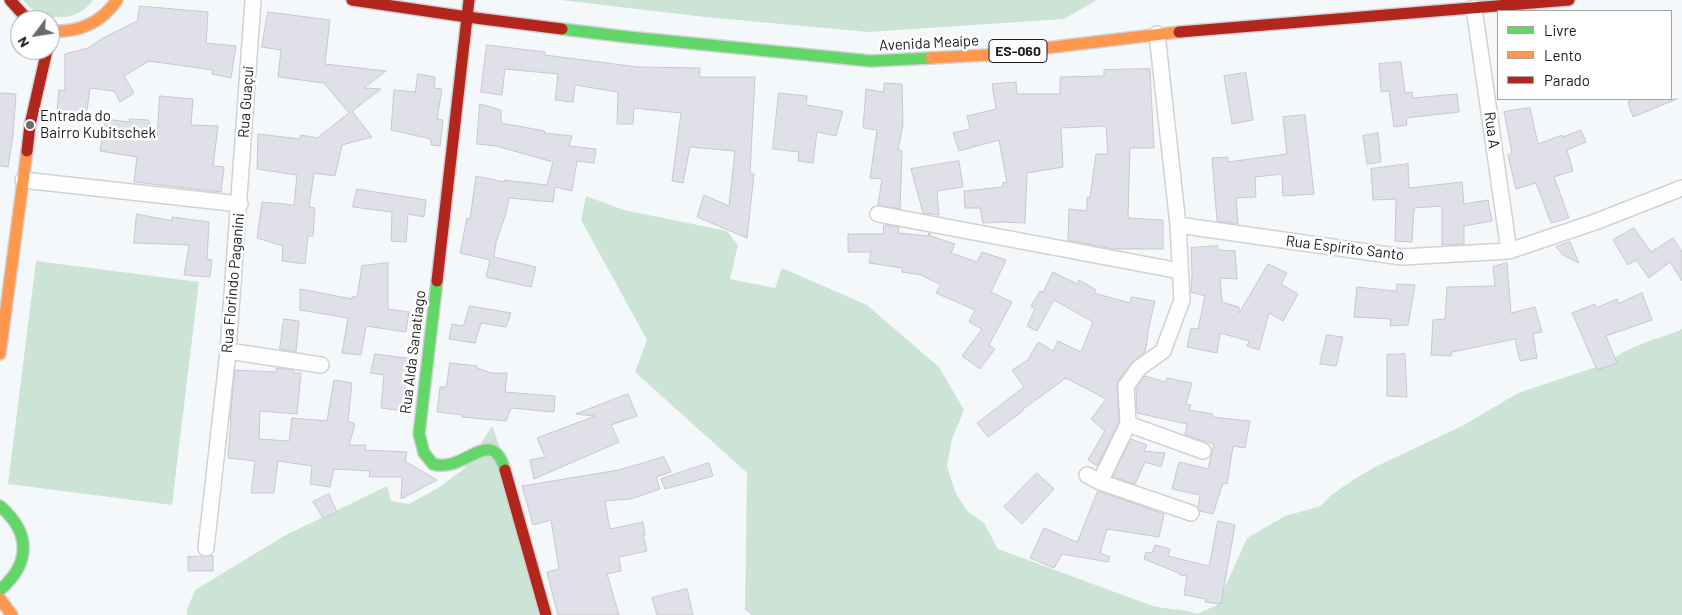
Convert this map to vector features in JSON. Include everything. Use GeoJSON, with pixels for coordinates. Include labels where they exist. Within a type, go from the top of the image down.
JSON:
{"type":"FeatureCollection","features":[{"type":"Feature","properties":{"kind":"street"},"geometry":{"type":"LineString","coordinates":[[10,0],[17,10]]}},
{"type":"Feature","properties":{"kind":"street"},"geometry":{"type":"LineString","coordinates":[[60,32],[86,27],[102,18],[117,0]]}},
{"type":"Feature","properties":{"kind":"street","name":"Rua Guaçuí"},"geometry":{"type":"LineString","coordinates":[[240,204],[253,0]]}},
{"type":"Feature","properties":{"kind":"street","name":"Avenida Meaípe"},"geometry":{"type":"LineString","coordinates":[[352,0],[467,17],[628,37],[871,61],[987,55],[1157,34],[1568,0]]}},
{"type":"Feature","properties":{"kind":"street","name":"Rua Alda Sanatiago"},"geometry":{"type":"LineString","coordinates":[[469,0],[419,434],[420,447],[426,459],[432,464],[442,467],[460,462],[483,449],[492,450],[498,455],[503,464],[546,615]]}},
{"type":"Feature","properties":{"kind":"street","name":"Rua A"},"geometry":{"type":"LineString","coordinates":[[1474,8],[1509,251]]}},
{"type":"Feature","properties":{"kind":"street"},"geometry":{"type":"LineString","coordinates":[[1157,34],[1178,225],[1182,300],[1163,351],[1139,368],[1126,386],[1128,424],[1094,479],[1190,513]]}},
{"type":"Feature","properties":{"kind":"street"},"geometry":{"type":"LineString","coordinates":[[0,354],[30,125],[45,60]]}},
{"type":"Feature","properties":{"kind":"street","name":"Rua Florindo Paganini"},"geometry":{"type":"LineString","coordinates":[[23,180],[240,204],[228,352],[206,548]]}},
{"type":"Feature","properties":{"kind":"street","name":"Rua Espírito Santo"},"geometry":{"type":"LineString","coordinates":[[1178,225],[1402,257],[1509,251],[1595,222],[1682,188]]}},
{"type":"Feature","properties":{"kind":"street"},"geometry":{"type":"LineString","coordinates":[[878,214],[1180,271]]}},
{"type":"Feature","properties":{"kind":"street"},"geometry":{"type":"LineString","coordinates":[[228,352],[321,365]]}},
{"type":"Feature","properties":{"kind":"street"},"geometry":{"type":"LineString","coordinates":[[1128,424],[1203,451]]}},
{"type":"Feature","properties":{"kind":"street"},"geometry":{"type":"LineString","coordinates":[[0,506],[18,524],[23,538],[24,553],[20,570],[10,584],[0,590]]}},
{"type":"Feature","properties":{"kind":"street"},"geometry":{"type":"LineString","coordinates":[[0,599],[12,615]]}},
{"type":"Feature","properties":{"kind":"green space"},"geometry":{"type":"Polygon","coordinates":[[[23,0],[93,0],[86,8],[68,16],[60,17],[60,10],[34,10],[23,0]]]}},
{"type":"Feature","properties":{"kind":"green space"},"geometry":{"type":"Polygon","coordinates":[[[560,0],[1097,0],[1064,19],[868,32],[705,17],[560,0]]]}},
{"type":"Feature","properties":{"kind":"green space"},"geometry":{"type":"Polygon","coordinates":[[[586,196],[624,210],[727,231],[738,245],[730,279],[775,288],[782,268],[867,305],[939,367],[964,410],[952,439],[947,466],[956,494],[968,512],[984,523],[998,549],[1150,605],[1197,614],[1217,605],[1247,538],[1285,516],[1321,506],[1330,496],[1375,467],[1462,426],[1518,393],[1605,364],[1634,347],[1682,329],[1682,615],[752,615],[745,610],[747,473],[635,372],[647,340],[581,220],[586,196]]]}},
{"type":"Feature","properties":{"kind":"green space"},"geometry":{"type":"Polygon","coordinates":[[[36,261],[199,282],[172,505],[8,484],[36,261]]]}},
{"type":"Feature","properties":{"kind":"green space"},"geometry":{"type":"Polygon","coordinates":[[[492,426],[522,505],[552,615],[187,615],[187,610],[195,590],[284,536],[387,486],[391,501],[409,504],[438,488],[465,468],[492,426]]]}},
{"type":"Feature","properties":{"kind":"building"},"geometry":{"type":"Polygon","coordinates":[[[140,6],[208,12],[206,43],[236,46],[231,78],[212,74],[213,70],[149,61],[124,76],[134,93],[120,102],[114,91],[90,88],[86,117],[57,111],[59,90],[65,91],[65,54],[88,48],[103,38],[137,21],[140,6]]]}},
{"type":"Feature","properties":{"kind":"building"},"geometry":{"type":"Polygon","coordinates":[[[268,12],[330,20],[325,64],[386,71],[364,88],[381,89],[352,111],[372,137],[342,145],[335,176],[314,173],[309,207],[315,208],[313,236],[308,236],[305,264],[282,261],[283,246],[257,238],[262,202],[294,205],[297,175],[257,169],[258,134],[300,139],[301,135],[317,138],[349,113],[324,83],[278,77],[281,50],[262,47],[268,12]]]}},
{"type":"Feature","properties":{"kind":"building"},"geometry":{"type":"Polygon","coordinates":[[[487,45],[545,52],[545,55],[638,67],[700,68],[699,77],[755,77],[750,174],[754,174],[747,238],[697,217],[704,195],[729,206],[735,151],[690,147],[683,183],[672,181],[681,113],[634,108],[633,124],[617,124],[618,92],[575,85],[573,102],[555,100],[558,74],[505,69],[502,95],[481,92],[487,45]]]}},
{"type":"Feature","properties":{"kind":"building"},"geometry":{"type":"Polygon","coordinates":[[[1401,62],[1405,93],[1412,92],[1413,98],[1457,94],[1459,112],[1406,118],[1407,125],[1394,127],[1389,91],[1381,92],[1379,64],[1401,62]]]}},
{"type":"Feature","properties":{"kind":"building"},"geometry":{"type":"Polygon","coordinates":[[[1150,69],[1154,148],[1130,148],[1128,218],[1163,220],[1163,249],[1112,249],[1068,240],[1069,209],[1087,211],[1087,197],[1090,198],[1096,154],[1108,154],[1106,126],[1061,128],[1063,167],[1027,173],[1025,223],[983,223],[980,208],[965,208],[964,191],[1003,187],[1003,182],[1007,183],[999,140],[959,151],[953,133],[970,129],[967,116],[996,109],[992,84],[1016,82],[1017,94],[1060,94],[1060,77],[1104,76],[1104,70],[1150,69]]]}},
{"type":"Feature","properties":{"kind":"building"},"geometry":{"type":"Polygon","coordinates":[[[1246,73],[1253,120],[1232,124],[1224,76],[1246,73]]]}},
{"type":"Feature","properties":{"kind":"building"},"geometry":{"type":"Polygon","coordinates":[[[418,74],[435,77],[434,88],[442,89],[437,119],[443,120],[440,146],[431,145],[431,139],[391,130],[394,90],[415,92],[418,74]]]}},
{"type":"Feature","properties":{"kind":"building"},"geometry":{"type":"Polygon","coordinates":[[[885,83],[902,84],[903,125],[898,150],[902,151],[900,209],[878,205],[882,179],[870,178],[877,130],[863,128],[866,89],[883,92],[885,83]]]}},
{"type":"Feature","properties":{"kind":"building"},"geometry":{"type":"Polygon","coordinates":[[[0,93],[16,94],[8,167],[0,166],[0,93]]]}},
{"type":"Feature","properties":{"kind":"building"},"geometry":{"type":"Polygon","coordinates":[[[779,93],[807,96],[806,105],[843,111],[836,136],[817,132],[813,163],[798,161],[799,152],[773,149],[779,93]]]}},
{"type":"Feature","properties":{"kind":"building"},"geometry":{"type":"Polygon","coordinates":[[[160,96],[193,99],[191,125],[218,126],[213,166],[224,167],[221,192],[134,182],[137,157],[100,151],[105,119],[130,122],[129,119],[148,120],[157,136],[160,96]]]}},
{"type":"Feature","properties":{"kind":"building"},"geometry":{"type":"Polygon","coordinates":[[[1677,99],[1633,117],[1628,102],[1635,100],[1677,99]]]}},
{"type":"Feature","properties":{"kind":"building"},"geometry":{"type":"Polygon","coordinates":[[[480,104],[501,110],[501,123],[545,131],[544,133],[572,136],[569,146],[596,149],[594,163],[577,161],[572,191],[555,187],[553,202],[509,198],[496,242],[494,257],[536,267],[531,287],[486,277],[490,260],[460,253],[467,218],[470,219],[476,176],[504,182],[504,180],[547,185],[553,162],[496,146],[477,144],[480,104]]]}},
{"type":"Feature","properties":{"kind":"building"},"geometry":{"type":"Polygon","coordinates":[[[1530,108],[1538,144],[1581,130],[1586,142],[1567,150],[1573,171],[1554,177],[1569,218],[1551,223],[1536,183],[1516,189],[1508,155],[1512,153],[1504,112],[1530,108]]]}},
{"type":"Feature","properties":{"kind":"building"},"geometry":{"type":"Polygon","coordinates":[[[1305,115],[1314,194],[1283,196],[1282,174],[1255,177],[1256,197],[1236,198],[1238,224],[1217,221],[1212,158],[1228,157],[1228,162],[1287,154],[1283,117],[1305,115]]]}},
{"type":"Feature","properties":{"kind":"building"},"geometry":{"type":"Polygon","coordinates":[[[1378,133],[1381,162],[1367,164],[1363,136],[1378,133]]]}},
{"type":"Feature","properties":{"kind":"building"},"geometry":{"type":"Polygon","coordinates":[[[959,161],[963,187],[937,191],[939,215],[923,213],[911,169],[959,161]]]}},
{"type":"Feature","properties":{"kind":"building"},"geometry":{"type":"Polygon","coordinates":[[[1408,164],[1409,188],[1462,182],[1464,204],[1488,200],[1492,221],[1464,226],[1464,244],[1442,245],[1442,206],[1414,208],[1412,242],[1395,241],[1396,199],[1373,200],[1371,169],[1408,164]]]}},
{"type":"Feature","properties":{"kind":"building"},"geometry":{"type":"Polygon","coordinates":[[[357,189],[426,200],[424,217],[408,214],[406,242],[391,241],[392,212],[353,207],[357,189]]]}},
{"type":"Feature","properties":{"kind":"building"},"geometry":{"type":"Polygon","coordinates":[[[137,214],[172,221],[172,217],[209,222],[207,259],[212,260],[210,277],[184,275],[189,245],[134,243],[137,214]]]}},
{"type":"Feature","properties":{"kind":"building"},"geometry":{"type":"Polygon","coordinates":[[[884,225],[899,227],[898,233],[929,236],[928,233],[931,234],[930,236],[955,244],[951,253],[977,262],[982,252],[1006,260],[991,292],[1012,302],[989,345],[995,349],[980,369],[962,356],[982,329],[969,322],[975,310],[936,293],[941,285],[921,275],[902,272],[902,268],[869,263],[871,252],[848,252],[848,234],[883,234],[884,225]]]}},
{"type":"Feature","properties":{"kind":"building"},"geometry":{"type":"Polygon","coordinates":[[[1634,228],[1651,252],[1673,238],[1682,252],[1682,281],[1670,262],[1649,278],[1636,260],[1628,265],[1613,240],[1634,228]]]}},
{"type":"Feature","properties":{"kind":"building"},"geometry":{"type":"Polygon","coordinates":[[[1570,242],[1579,263],[1563,255],[1556,247],[1570,242]]]}},
{"type":"Feature","properties":{"kind":"building"},"geometry":{"type":"Polygon","coordinates":[[[1218,246],[1218,250],[1235,251],[1237,279],[1220,278],[1222,302],[1239,307],[1239,313],[1268,264],[1287,273],[1281,284],[1298,294],[1283,321],[1269,313],[1259,350],[1247,346],[1249,341],[1220,333],[1217,353],[1187,347],[1191,328],[1198,329],[1205,296],[1191,292],[1191,248],[1218,246]]]}},
{"type":"Feature","properties":{"kind":"building"},"geometry":{"type":"Polygon","coordinates":[[[388,263],[388,309],[409,312],[406,332],[366,326],[361,355],[342,353],[348,318],[300,310],[300,289],[352,299],[352,297],[357,297],[362,266],[388,263]]]}},
{"type":"Feature","properties":{"kind":"building"},"geometry":{"type":"Polygon","coordinates":[[[1507,263],[1511,313],[1535,307],[1542,332],[1533,334],[1537,358],[1520,361],[1515,339],[1452,352],[1451,356],[1431,355],[1433,320],[1445,319],[1447,287],[1495,286],[1493,267],[1507,263]]]}},
{"type":"Feature","properties":{"kind":"building"},"geometry":{"type":"Polygon","coordinates":[[[1053,272],[1077,284],[1079,280],[1096,290],[1094,293],[1130,303],[1131,297],[1155,301],[1145,352],[1132,362],[1118,381],[1119,422],[1097,466],[1088,460],[1105,431],[1091,419],[1106,399],[1066,378],[988,437],[977,423],[1024,387],[1012,370],[1028,360],[1038,342],[1053,351],[1058,341],[1081,352],[1093,322],[1054,300],[1037,331],[1027,326],[1035,309],[1031,306],[1040,291],[1043,292],[1053,272]]]}},
{"type":"Feature","properties":{"kind":"building"},"geometry":{"type":"Polygon","coordinates":[[[1397,284],[1415,285],[1408,325],[1390,326],[1391,319],[1354,317],[1357,287],[1396,291],[1397,284]]]}},
{"type":"Feature","properties":{"kind":"building"},"geometry":{"type":"Polygon","coordinates":[[[1642,293],[1652,320],[1606,336],[1617,363],[1597,370],[1572,313],[1595,304],[1596,308],[1617,299],[1619,303],[1642,293]]]}},
{"type":"Feature","properties":{"kind":"building"},"geometry":{"type":"Polygon","coordinates":[[[470,306],[511,313],[506,327],[481,323],[475,343],[449,339],[452,324],[463,326],[470,306]]]}},
{"type":"Feature","properties":{"kind":"building"},"geometry":{"type":"Polygon","coordinates":[[[284,319],[299,321],[296,352],[280,349],[284,319]]]}},
{"type":"Feature","properties":{"kind":"building"},"geometry":{"type":"Polygon","coordinates":[[[1327,335],[1343,337],[1336,366],[1320,364],[1327,335]]]}},
{"type":"Feature","properties":{"kind":"building"},"geometry":{"type":"Polygon","coordinates":[[[375,354],[414,359],[411,379],[406,378],[403,411],[381,408],[384,375],[371,373],[375,354]]]}},
{"type":"Feature","properties":{"kind":"building"},"geometry":{"type":"Polygon","coordinates":[[[1405,354],[1407,397],[1387,396],[1387,355],[1405,354]]]}},
{"type":"Feature","properties":{"kind":"building"},"geometry":{"type":"Polygon","coordinates":[[[450,363],[477,366],[477,368],[491,373],[507,373],[505,392],[555,396],[554,412],[511,408],[506,421],[462,417],[462,415],[437,412],[440,387],[446,387],[450,363]]]}},
{"type":"Feature","properties":{"kind":"building"},"geometry":{"type":"Polygon","coordinates":[[[277,368],[294,370],[294,373],[301,373],[297,414],[260,411],[259,439],[289,441],[292,418],[327,421],[334,380],[352,383],[348,421],[355,424],[349,445],[366,445],[365,450],[407,452],[405,461],[437,480],[401,499],[402,477],[369,477],[370,471],[334,469],[330,487],[310,484],[312,466],[278,461],[274,493],[251,493],[255,461],[228,458],[235,370],[276,372],[277,368]]]}},
{"type":"Feature","properties":{"kind":"building"},"geometry":{"type":"Polygon","coordinates":[[[1145,376],[1166,382],[1167,378],[1192,383],[1186,404],[1191,405],[1189,410],[1213,414],[1212,417],[1250,421],[1245,448],[1233,446],[1227,484],[1223,483],[1213,514],[1200,511],[1198,507],[1200,495],[1172,489],[1179,462],[1208,469],[1214,444],[1185,435],[1187,424],[1137,413],[1136,389],[1145,376]]]}},
{"type":"Feature","properties":{"kind":"building"},"geometry":{"type":"Polygon","coordinates":[[[628,394],[637,416],[611,425],[619,442],[534,479],[530,460],[545,457],[537,438],[595,416],[576,414],[628,394]]]}},
{"type":"Feature","properties":{"kind":"building"},"geometry":{"type":"Polygon","coordinates":[[[1131,439],[1147,445],[1144,451],[1165,453],[1161,467],[1145,462],[1135,484],[1113,477],[1131,439]]]}},
{"type":"Feature","properties":{"kind":"building"},"geometry":{"type":"Polygon","coordinates":[[[664,457],[671,472],[656,477],[660,489],[631,499],[605,501],[610,529],[643,522],[645,535],[643,535],[647,551],[619,557],[621,571],[607,574],[619,615],[558,615],[547,572],[559,569],[551,520],[533,525],[522,486],[619,470],[664,457]]]}},
{"type":"Feature","properties":{"kind":"building"},"geometry":{"type":"Polygon","coordinates":[[[709,463],[713,476],[665,489],[661,479],[709,463]]]}},
{"type":"Feature","properties":{"kind":"building"},"geometry":{"type":"Polygon","coordinates":[[[1037,473],[1054,489],[1022,524],[1004,507],[1037,473]]]}},
{"type":"Feature","properties":{"kind":"building"},"geometry":{"type":"Polygon","coordinates":[[[1098,491],[1164,514],[1159,537],[1107,529],[1100,553],[1110,557],[1108,562],[1062,554],[1054,568],[1030,558],[1044,528],[1077,542],[1098,491]]]}},
{"type":"Feature","properties":{"kind":"building"},"geometry":{"type":"Polygon","coordinates":[[[329,494],[337,512],[323,518],[313,502],[329,494]]]}},
{"type":"Feature","properties":{"kind":"building"},"geometry":{"type":"Polygon","coordinates":[[[1218,521],[1235,525],[1221,604],[1205,602],[1206,599],[1184,595],[1187,576],[1180,575],[1144,559],[1146,552],[1152,553],[1155,545],[1170,549],[1168,556],[1209,566],[1218,521]]]}},
{"type":"Feature","properties":{"kind":"building"},"geometry":{"type":"Polygon","coordinates":[[[213,556],[213,571],[188,571],[188,557],[213,556]]]}},
{"type":"Feature","properties":{"kind":"building"},"geometry":{"type":"Polygon","coordinates":[[[687,589],[693,615],[657,615],[652,598],[687,589]]]}},
{"type":"Feature","properties":{"kind":"traffic: fast"},"geometry":{"type":"LineString","coordinates":[[562,29],[871,61],[931,58]]}},
{"type":"Feature","properties":{"kind":"traffic: fast"},"geometry":{"type":"LineString","coordinates":[[437,281],[419,434],[424,453],[433,464],[445,465],[456,463],[485,450],[492,451],[499,457],[505,470]]}},
{"type":"Feature","properties":{"kind":"traffic: fast"},"geometry":{"type":"LineString","coordinates":[[0,506],[17,527],[22,537],[23,548],[22,559],[17,569],[0,590]]}},
{"type":"Feature","properties":{"kind":"traffic: slow"},"geometry":{"type":"LineString","coordinates":[[60,31],[88,25],[104,15],[117,0]]}},
{"type":"Feature","properties":{"kind":"traffic: slow"},"geometry":{"type":"LineString","coordinates":[[931,58],[987,55],[1179,32]]}},
{"type":"Feature","properties":{"kind":"traffic: slow"},"geometry":{"type":"LineString","coordinates":[[0,354],[27,151]]}},
{"type":"Feature","properties":{"kind":"traffic: slow"},"geometry":{"type":"LineString","coordinates":[[0,599],[12,615]]}},
{"type":"Feature","properties":{"kind":"traffic: jam"},"geometry":{"type":"LineString","coordinates":[[10,0],[19,10]]}},
{"type":"Feature","properties":{"kind":"traffic: jam"},"geometry":{"type":"LineString","coordinates":[[352,0],[562,29]]}},
{"type":"Feature","properties":{"kind":"traffic: jam"},"geometry":{"type":"LineString","coordinates":[[437,281],[469,0]]}},
{"type":"Feature","properties":{"kind":"traffic: jam"},"geometry":{"type":"LineString","coordinates":[[1179,32],[1569,0]]}},
{"type":"Feature","properties":{"kind":"traffic: jam"},"geometry":{"type":"LineString","coordinates":[[27,151],[30,125],[45,60]]}},
{"type":"Feature","properties":{"kind":"traffic: jam"},"geometry":{"type":"LineString","coordinates":[[505,470],[546,615]]}},
{"type":"Feature","properties":{"kind":"place","name":"Entrada do Bairro Kubitschek"},"geometry":{"type":"Point","coordinates":[30,125]}}]}
